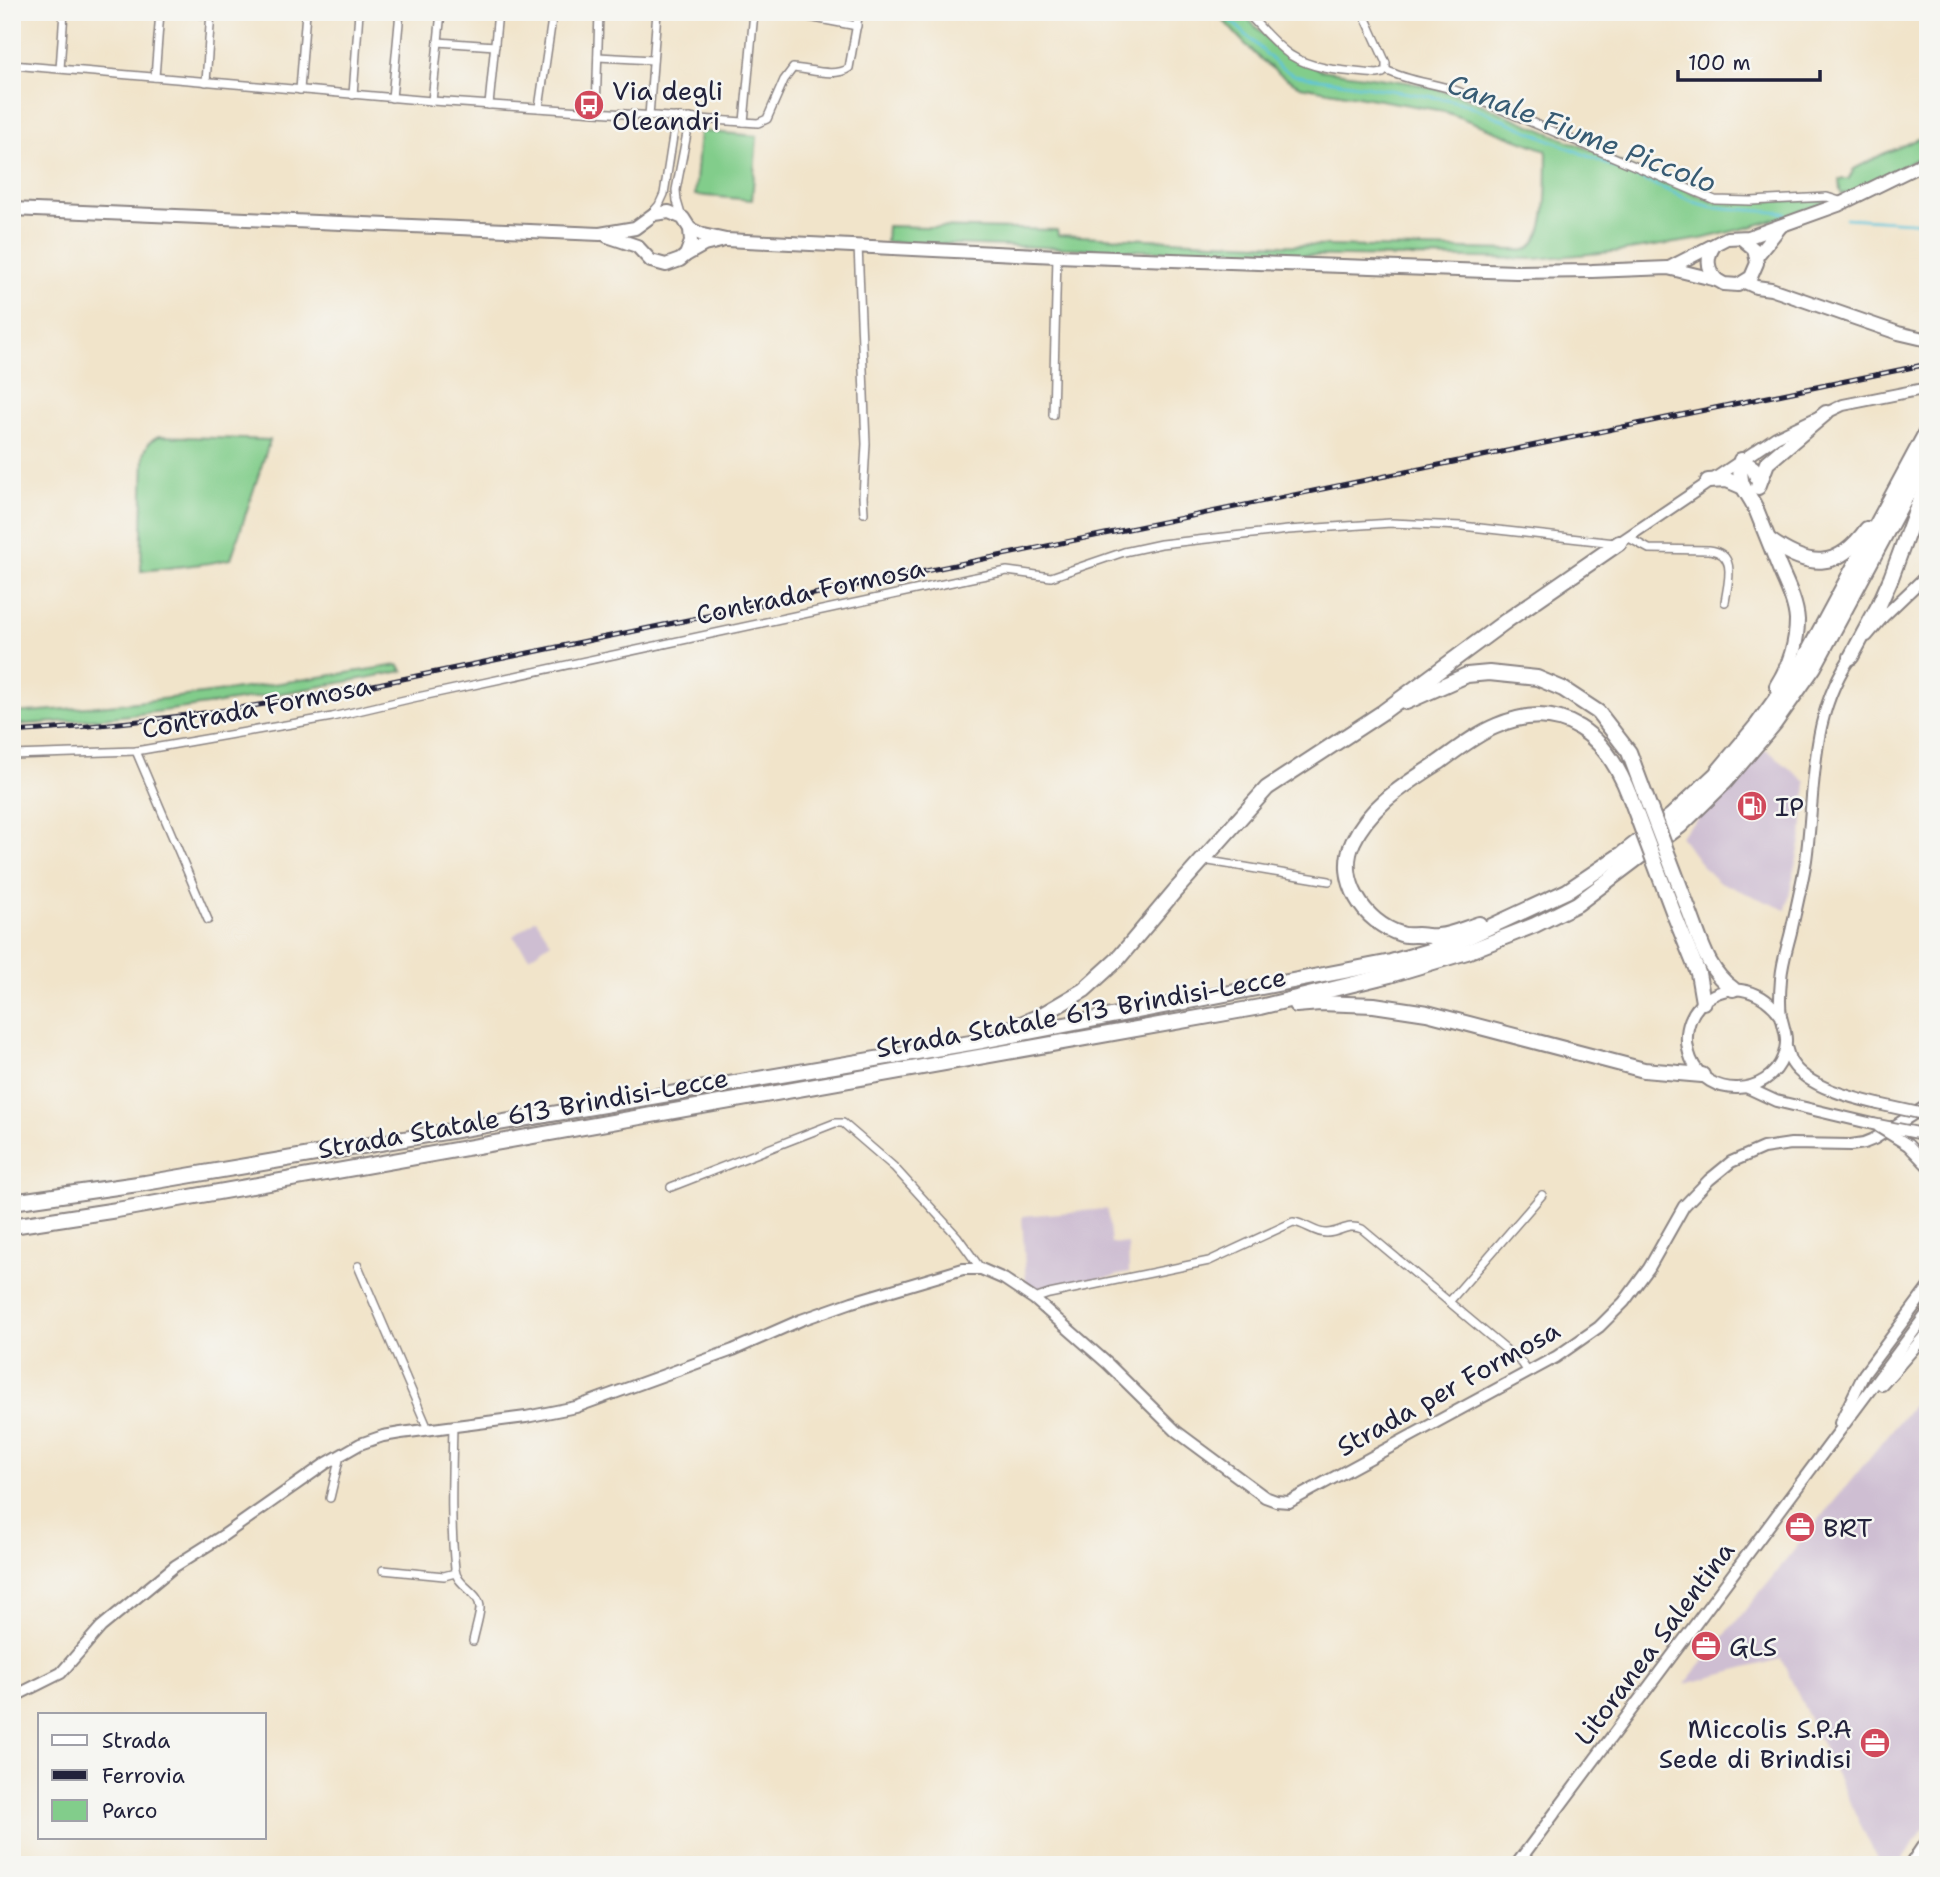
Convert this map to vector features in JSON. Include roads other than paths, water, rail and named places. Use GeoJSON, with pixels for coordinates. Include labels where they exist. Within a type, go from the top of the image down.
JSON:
{"type":"FeatureCollection","features":[{"type":"Feature","properties":{"kind":"highway"},"geometry":{"type":"LineString","coordinates":[[1754,505],[1759,481],[1767,463],[1826,413]]}},
{"type":"Feature","properties":{"kind":"highway","name":"Strada Statale 613 Brindisi-Lecce"},"geometry":{"type":"LineString","coordinates":[[12,1202],[158,1181],[982,1041],[1391,962],[1453,944],[1567,891],[1622,855],[1671,816],[1716,774],[1757,725],[1804,660],[1926,432]]}},
{"type":"Feature","properties":{"kind":"highway","name":"Strada Statale 613 Brindisi-Lecce"},"geometry":{"type":"LineString","coordinates":[[12,1226],[1260,1007],[1390,975],[1467,952],[1535,925],[1577,904],[1680,826],[1725,782],[1766,734],[1814,667],[1928,455]]}},
{"type":"Feature","properties":{"kind":"highway"},"geometry":{"type":"LineString","coordinates":[[1757,725],[1793,653],[1797,617],[1754,505],[1741,486],[1741,460],[1753,468],[1759,481]]}},
{"type":"Feature","properties":{"kind":"highway"},"geometry":{"type":"LineString","coordinates":[[1851,657],[1879,606],[1928,478]]}},
{"type":"Feature","properties":{"kind":"highway"},"geometry":{"type":"LineString","coordinates":[[1708,481],[1727,480],[1741,486]]}},
{"type":"Feature","properties":{"kind":"highway"},"geometry":{"type":"LineString","coordinates":[[1768,539],[1786,552],[1805,560],[1825,561],[1843,554],[1859,541],[1895,491]]}},
{"type":"Feature","properties":{"kind":"highway"},"geometry":{"type":"LineString","coordinates":[[982,1041],[1040,1016],[1084,990],[1117,960],[1267,788],[1383,712],[1506,621],[1623,540]]}},
{"type":"Feature","properties":{"kind":"highway"},"geometry":{"type":"LineString","coordinates":[[1383,712],[1467,675],[1489,673],[1537,678],[1563,689],[1598,712],[1629,752],[1710,966],[1717,976],[1733,989]]}},
{"type":"Feature","properties":{"kind":"highway"},"geometry":{"type":"LineString","coordinates":[[1517,913],[1439,936],[1402,935],[1382,925],[1357,902],[1348,870],[1352,843],[1369,815],[1398,789],[1493,726],[1533,716],[1567,722],[1584,730],[1598,741],[1616,765],[1698,974],[1703,1002]]}},
{"type":"Feature","properties":{"kind":"highway"},"geometry":{"type":"LineString","coordinates":[[1260,1007],[1320,1003],[1387,1007],[1427,1013],[1634,1068],[1702,1075]]}},
{"type":"Feature","properties":{"kind":"main road"},"geometry":{"type":"LineString","coordinates":[[1668,268],[1727,238],[1742,239],[1844,203],[1928,161]]}},
{"type":"Feature","properties":{"kind":"main road"},"geometry":{"type":"LineString","coordinates":[[12,209],[600,234],[635,228],[661,212],[669,212],[703,235],[726,240],[1057,256],[1516,272],[1668,268],[1731,286],[1745,282],[1755,271],[1757,256],[1782,226]]}},
{"type":"Feature","properties":{"kind":"main road"},"geometry":{"type":"LineString","coordinates":[[641,249],[639,235],[646,220]]}},
{"type":"Feature","properties":{"kind":"main road"},"geometry":{"type":"LineString","coordinates":[[686,223],[691,242],[686,255]]}},
{"type":"Feature","properties":{"kind":"main road"},"geometry":{"type":"LineString","coordinates":[[600,234],[628,242],[641,249],[651,261],[666,265],[673,264],[705,245],[726,240]]}},
{"type":"Feature","properties":{"kind":"main road"},"geometry":{"type":"LineString","coordinates":[[1742,239],[1749,243],[1757,256]]}},
{"type":"Feature","properties":{"kind":"main road"},"geometry":{"type":"LineString","coordinates":[[1714,246],[1710,252],[1709,267],[1717,280]]}},
{"type":"Feature","properties":{"kind":"main road"},"geometry":{"type":"LineString","coordinates":[[1745,282],[1756,288],[1771,289],[1928,341]]}},
{"type":"Feature","properties":{"kind":"street"},"geometry":{"type":"LineString","coordinates":[[60,69],[64,12]]}},
{"type":"Feature","properties":{"kind":"street"},"geometry":{"type":"LineString","coordinates":[[155,78],[160,12]]}},
{"type":"Feature","properties":{"kind":"street"},"geometry":{"type":"LineString","coordinates":[[173,12],[211,14],[206,82]]}},
{"type":"Feature","properties":{"kind":"street"},"geometry":{"type":"LineString","coordinates":[[300,90],[306,12]]}},
{"type":"Feature","properties":{"kind":"street"},"geometry":{"type":"LineString","coordinates":[[353,95],[359,12]]}},
{"type":"Feature","properties":{"kind":"street"},"geometry":{"type":"LineString","coordinates":[[392,98],[400,12]]}},
{"type":"Feature","properties":{"kind":"street"},"geometry":{"type":"LineString","coordinates":[[432,101],[442,12]]}},
{"type":"Feature","properties":{"kind":"street"},"geometry":{"type":"LineString","coordinates":[[489,105],[498,12]]}},
{"type":"Feature","properties":{"kind":"street"},"geometry":{"type":"LineString","coordinates":[[539,108],[554,12]]}},
{"type":"Feature","properties":{"kind":"street"},"geometry":{"type":"LineString","coordinates":[[596,112],[599,12]]}},
{"type":"Feature","properties":{"kind":"street"},"geometry":{"type":"LineString","coordinates":[[649,116],[657,12]]}},
{"type":"Feature","properties":{"kind":"street"},"geometry":{"type":"LineString","coordinates":[[744,122],[754,12]]}},
{"type":"Feature","properties":{"kind":"street"},"geometry":{"type":"LineString","coordinates":[[782,12],[857,26]]}},
{"type":"Feature","properties":{"kind":"street"},"geometry":{"type":"LineString","coordinates":[[12,65],[392,98],[758,122],[767,120],[784,79],[793,68],[834,72],[844,72],[849,68],[859,12]]}},
{"type":"Feature","properties":{"kind":"street"},"geometry":{"type":"LineString","coordinates":[[1246,12],[1289,54],[1302,61],[1337,70],[1383,73],[1386,64],[1363,12]]}},
{"type":"Feature","properties":{"kind":"street"},"geometry":{"type":"LineString","coordinates":[[439,42],[495,46]]}},
{"type":"Feature","properties":{"kind":"street"},"geometry":{"type":"LineString","coordinates":[[598,57],[653,60]]}},
{"type":"Feature","properties":{"kind":"street"},"geometry":{"type":"LineString","coordinates":[[1386,69],[1399,77],[1460,92],[1715,200],[1827,197],[1844,203]]}},
{"type":"Feature","properties":{"kind":"street"},"geometry":{"type":"LineString","coordinates":[[646,220],[659,205],[664,194],[677,117]]}},
{"type":"Feature","properties":{"kind":"street"},"geometry":{"type":"LineString","coordinates":[[686,223],[677,201],[676,190],[690,118]]}},
{"type":"Feature","properties":{"kind":"street"},"geometry":{"type":"LineString","coordinates":[[858,245],[866,444],[864,513]]}},
{"type":"Feature","properties":{"kind":"street"},"geometry":{"type":"LineString","coordinates":[[1053,415],[1057,256]]}},
{"type":"Feature","properties":{"kind":"street"},"geometry":{"type":"LineString","coordinates":[[1623,540],[1776,436],[1843,405],[1928,388]]}},
{"type":"Feature","properties":{"kind":"street","name":"Contrada Formosa"},"geometry":{"type":"LineString","coordinates":[[12,755],[136,751],[332,717],[971,578],[1007,571],[1051,578],[1124,552],[1161,544],[1288,530],[1391,523],[1462,526],[1623,540],[1649,548],[1718,551],[1727,559],[1729,578],[1725,602]]}},
{"type":"Feature","properties":{"kind":"street"},"geometry":{"type":"LineString","coordinates":[[1781,1016],[1772,1004],[1747,990],[1733,989],[1711,996],[1693,1015],[1687,1030],[1687,1047],[1692,1062],[1712,1083],[1735,1089],[1761,1083],[1782,1061],[1786,1047],[1786,1031],[1781,1016],[1781,970],[1806,860],[1818,738],[1828,701],[1851,657],[1883,617],[1928,574]]}},
{"type":"Feature","properties":{"kind":"street"},"geometry":{"type":"LineString","coordinates":[[136,751],[208,920]]}},
{"type":"Feature","properties":{"kind":"street"},"geometry":{"type":"LineString","coordinates":[[1203,860],[1329,881]]}},
{"type":"Feature","properties":{"kind":"street"},"geometry":{"type":"LineString","coordinates":[[1786,1047],[1792,1063],[1811,1080],[1845,1095],[1928,1115]]}},
{"type":"Feature","properties":{"kind":"street"},"geometry":{"type":"LineString","coordinates":[[1748,1088],[1776,1101],[1928,1135]]}},
{"type":"Feature","properties":{"kind":"street","name":"Strada per Formosa"},"geometry":{"type":"LineString","coordinates":[[671,1187],[835,1123],[843,1123],[894,1167],[957,1236],[981,1269],[1004,1279],[1034,1299],[1107,1363],[1176,1431],[1265,1497],[1289,1502],[1556,1357],[1599,1327],[1624,1302],[1649,1268],[1684,1206],[1731,1162],[1763,1148],[1791,1144],[1864,1143],[1928,1105]]}},
{"type":"Feature","properties":{"kind":"street"},"geometry":{"type":"LineString","coordinates":[[1873,1124],[1908,1145],[1928,1166]]}},
{"type":"Feature","properties":{"kind":"street"},"geometry":{"type":"LineString","coordinates":[[1449,1302],[1542,1195]]}},
{"type":"Feature","properties":{"kind":"street"},"geometry":{"type":"LineString","coordinates":[[1034,1299],[1209,1261],[1293,1222],[1327,1233],[1355,1226],[1522,1363],[1528,1372]]}},
{"type":"Feature","properties":{"kind":"street"},"geometry":{"type":"LineString","coordinates":[[358,1266],[428,1429]]}},
{"type":"Feature","properties":{"kind":"street"},"geometry":{"type":"LineString","coordinates":[[12,1696],[61,1673],[101,1627],[175,1566],[360,1444],[383,1436],[526,1417],[576,1407],[733,1350],[801,1320],[963,1269],[981,1269]]}},
{"type":"Feature","properties":{"kind":"street"},"geometry":{"type":"LineString","coordinates":[[1828,1448],[1864,1374],[1928,1288]]}},
{"type":"Feature","properties":{"kind":"street"},"geometry":{"type":"LineString","coordinates":[[1828,1448],[1928,1312]]}},
{"type":"Feature","properties":{"kind":"street"},"geometry":{"type":"LineString","coordinates":[[1828,1448],[1928,1332]]}},
{"type":"Feature","properties":{"kind":"street"},"geometry":{"type":"LineString","coordinates":[[453,1426],[455,1573],[474,1594],[480,1606],[473,1641]]}},
{"type":"Feature","properties":{"kind":"street","name":"Litoranea Salentina"},"geometry":{"type":"LineString","coordinates":[[1516,1865],[1828,1448]]}},
{"type":"Feature","properties":{"kind":"street"},"geometry":{"type":"LineString","coordinates":[[330,1498],[340,1456]]}},
{"type":"Feature","properties":{"kind":"street"},"geometry":{"type":"LineString","coordinates":[[383,1570],[444,1576],[455,1573]]}},
{"type":"Feature","properties":{"kind":"street"},"geometry":{"type":"LineString","coordinates":[[1910,1865],[1928,1838]]}},
{"type":"Feature","properties":{"kind":"waterway","name":"Canale Fiume Piccolo"},"geometry":{"type":"LineString","coordinates":[[1222,12],[1280,67],[1294,75],[1466,104],[1697,203],[1712,207],[1786,213]]}},
{"type":"Feature","properties":{"kind":"waterway","name":"Canale Fiume Piccolo"},"geometry":{"type":"LineString","coordinates":[[1846,218],[1928,223]]}},
{"type":"Feature","properties":{"kind":"railway"},"geometry":{"type":"LineString","coordinates":[[12,732],[182,716],[349,690],[1928,364]]}},
{"type":"Feature","properties":{"kind":"place","name":"Via degli Oleandri"},"geometry":{"type":"Point","coordinates":[589,105]}},
{"type":"Feature","properties":{"kind":"place","name":"IP"},"geometry":{"type":"Point","coordinates":[1752,806]}},
{"type":"Feature","properties":{"kind":"place","name":"BRT"},"geometry":{"type":"Point","coordinates":[1800,1527]}},
{"type":"Feature","properties":{"kind":"place","name":"GLS"},"geometry":{"type":"Point","coordinates":[1706,1646]}},
{"type":"Feature","properties":{"kind":"place","name":"Miccolis S.P.A Sede di Brindisi"},"geometry":{"type":"Point","coordinates":[1875,1743]}}]}
